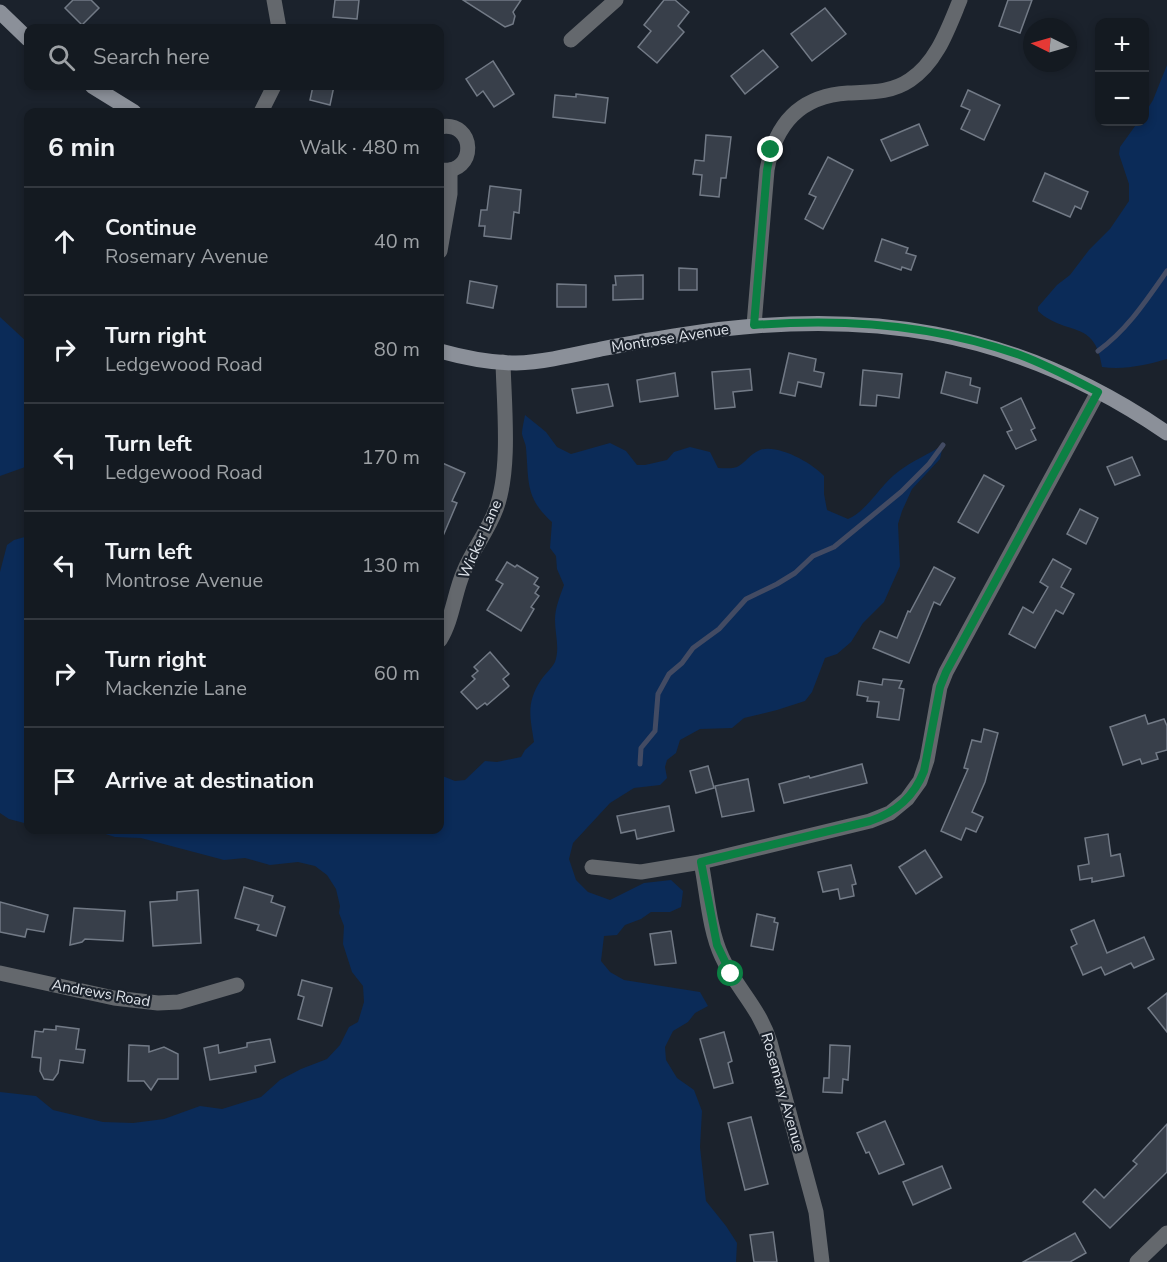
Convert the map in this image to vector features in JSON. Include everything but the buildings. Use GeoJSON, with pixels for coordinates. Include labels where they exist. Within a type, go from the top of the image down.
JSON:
{"type":"FeatureCollection","features":[{"type":"Feature","properties":{"kind":"main road"},"geometry":{"type":"LineString","coordinates":[[0,12],[24,35]]}},
{"type":"Feature","properties":{"kind":"main road"},"geometry":{"type":"LineString","coordinates":[[98,90],[128,108]]}},
{"type":"Feature","properties":{"kind":"main road","name":"Montrose Avenue"},"geometry":{"type":"LineString","coordinates":[[444,352],[479,361],[543,360],[682,335],[754,325],[805,322],[887,327],[963,339],[1022,356],[1098,392],[1167,433]]}},
{"type":"Feature","properties":{"kind":"street"},"geometry":{"type":"LineString","coordinates":[[274,0],[278,24]]}},
{"type":"Feature","properties":{"kind":"street"},"geometry":{"type":"LineString","coordinates":[[571,40],[616,0]]}},
{"type":"Feature","properties":{"kind":"street"},"geometry":{"type":"LineString","coordinates":[[754,325],[767,170],[771,150],[777,136],[794,114],[812,101],[837,94],[882,92],[897,88],[920,73],[942,42],[960,0]]}},
{"type":"Feature","properties":{"kind":"street"},"geometry":{"type":"LineString","coordinates":[[263,108],[272,90]]}},
{"type":"Feature","properties":{"kind":"street"},"geometry":{"type":"LineString","coordinates":[[444,127],[458,129],[468,143],[465,160],[458,166],[445,170],[450,194],[444,228]]}},
{"type":"Feature","properties":{"kind":"street","name":"Wicker Lane"},"geometry":{"type":"LineString","coordinates":[[444,632],[464,571],[491,520],[499,498],[504,451],[503,362]]}},
{"type":"Feature","properties":{"kind":"street"},"geometry":{"type":"LineString","coordinates":[[592,867],[636,872],[701,862],[870,821],[890,813],[907,799],[924,771],[940,687],[946,672],[1098,392]]}},
{"type":"Feature","properties":{"kind":"street","name":"Rosemary Avenue"},"geometry":{"type":"LineString","coordinates":[[701,862],[714,934],[721,955],[760,1015],[770,1042],[816,1212],[822,1262]]}},
{"type":"Feature","properties":{"kind":"street","name":"Andrews Road"},"geometry":{"type":"LineString","coordinates":[[0,973],[114,998],[158,1004],[179,1002],[237,985]]}},
{"type":"Feature","properties":{"kind":"street"},"geometry":{"type":"LineString","coordinates":[[1137,1262],[1167,1233]]}},
{"type":"Feature","properties":{"kind":"shaded area"},"geometry":{"type":"Polygon","coordinates":[[[1167,65],[1167,359],[1119,368],[1102,367],[1093,341],[1078,330],[1049,319],[1038,311],[1038,307],[1057,285],[1070,275],[1089,250],[1110,229],[1129,201],[1129,184],[1119,154],[1120,147],[1135,126],[1149,126],[1149,106],[1167,65]]]}},
{"type":"Feature","properties":{"kind":"shaded area"},"geometry":{"type":"Polygon","coordinates":[[[0,317],[24,339],[24,467],[0,476],[0,317]]]}},
{"type":"Feature","properties":{"kind":"shaded area"},"geometry":{"type":"Polygon","coordinates":[[[525,415],[546,432],[557,447],[571,454],[610,443],[626,451],[637,465],[667,460],[674,452],[690,447],[710,452],[718,468],[737,467],[760,450],[785,452],[803,460],[824,476],[827,510],[848,519],[868,504],[899,471],[943,445],[940,459],[912,489],[902,511],[898,524],[900,566],[884,602],[863,623],[851,642],[837,654],[825,658],[812,692],[805,701],[744,718],[732,728],[700,729],[680,740],[676,753],[667,760],[665,767],[667,778],[660,785],[634,788],[610,803],[573,843],[569,859],[576,880],[588,892],[610,900],[644,883],[671,880],[683,891],[681,907],[670,912],[651,912],[625,925],[617,935],[604,936],[601,961],[610,972],[624,980],[700,992],[708,1006],[695,1013],[688,1022],[673,1031],[665,1047],[666,1060],[677,1078],[694,1090],[702,1111],[700,1147],[706,1201],[737,1243],[736,1262],[0,1262],[0,1092],[36,1096],[53,1110],[103,1122],[133,1123],[164,1119],[200,1106],[222,1109],[261,1097],[280,1080],[327,1059],[340,1045],[349,1027],[358,1022],[364,1002],[363,986],[352,972],[343,944],[344,926],[339,913],[340,906],[336,889],[327,875],[315,866],[298,862],[270,865],[245,858],[224,860],[141,838],[115,837],[106,834],[444,834],[444,777],[455,781],[465,780],[485,761],[497,762],[521,757],[534,742],[531,717],[533,696],[556,657],[555,616],[564,585],[557,569],[556,556],[550,548],[552,522],[537,505],[530,488],[526,446],[522,434],[525,415]]]}},
{"type":"Feature","properties":{"kind":"shaded area"},"geometry":{"type":"Polygon","coordinates":[[[24,537],[24,823],[9,819],[0,813],[0,572],[7,545],[24,537]]]}},
{"type":"Feature","properties":{"kind":"waterway"},"geometry":{"type":"LineString","coordinates":[[1098,351],[1127,324],[1167,271]]}},
{"type":"Feature","properties":{"kind":"waterway"},"geometry":{"type":"LineString","coordinates":[[640,764],[641,748],[655,731],[658,694],[669,674],[682,663],[693,648],[719,629],[746,599],[795,573],[813,556],[834,547],[901,492],[929,464],[943,445]]}},
{"type":"Feature","properties":{"kind":"route"},"geometry":{"type":"LineString","coordinates":[[731,974],[717,945],[701,862],[880,818],[899,807],[915,790],[927,760],[940,687],[946,672],[1098,392],[1022,356],[963,339],[845,323],[805,322],[754,325],[767,170],[771,150]]}}]}
